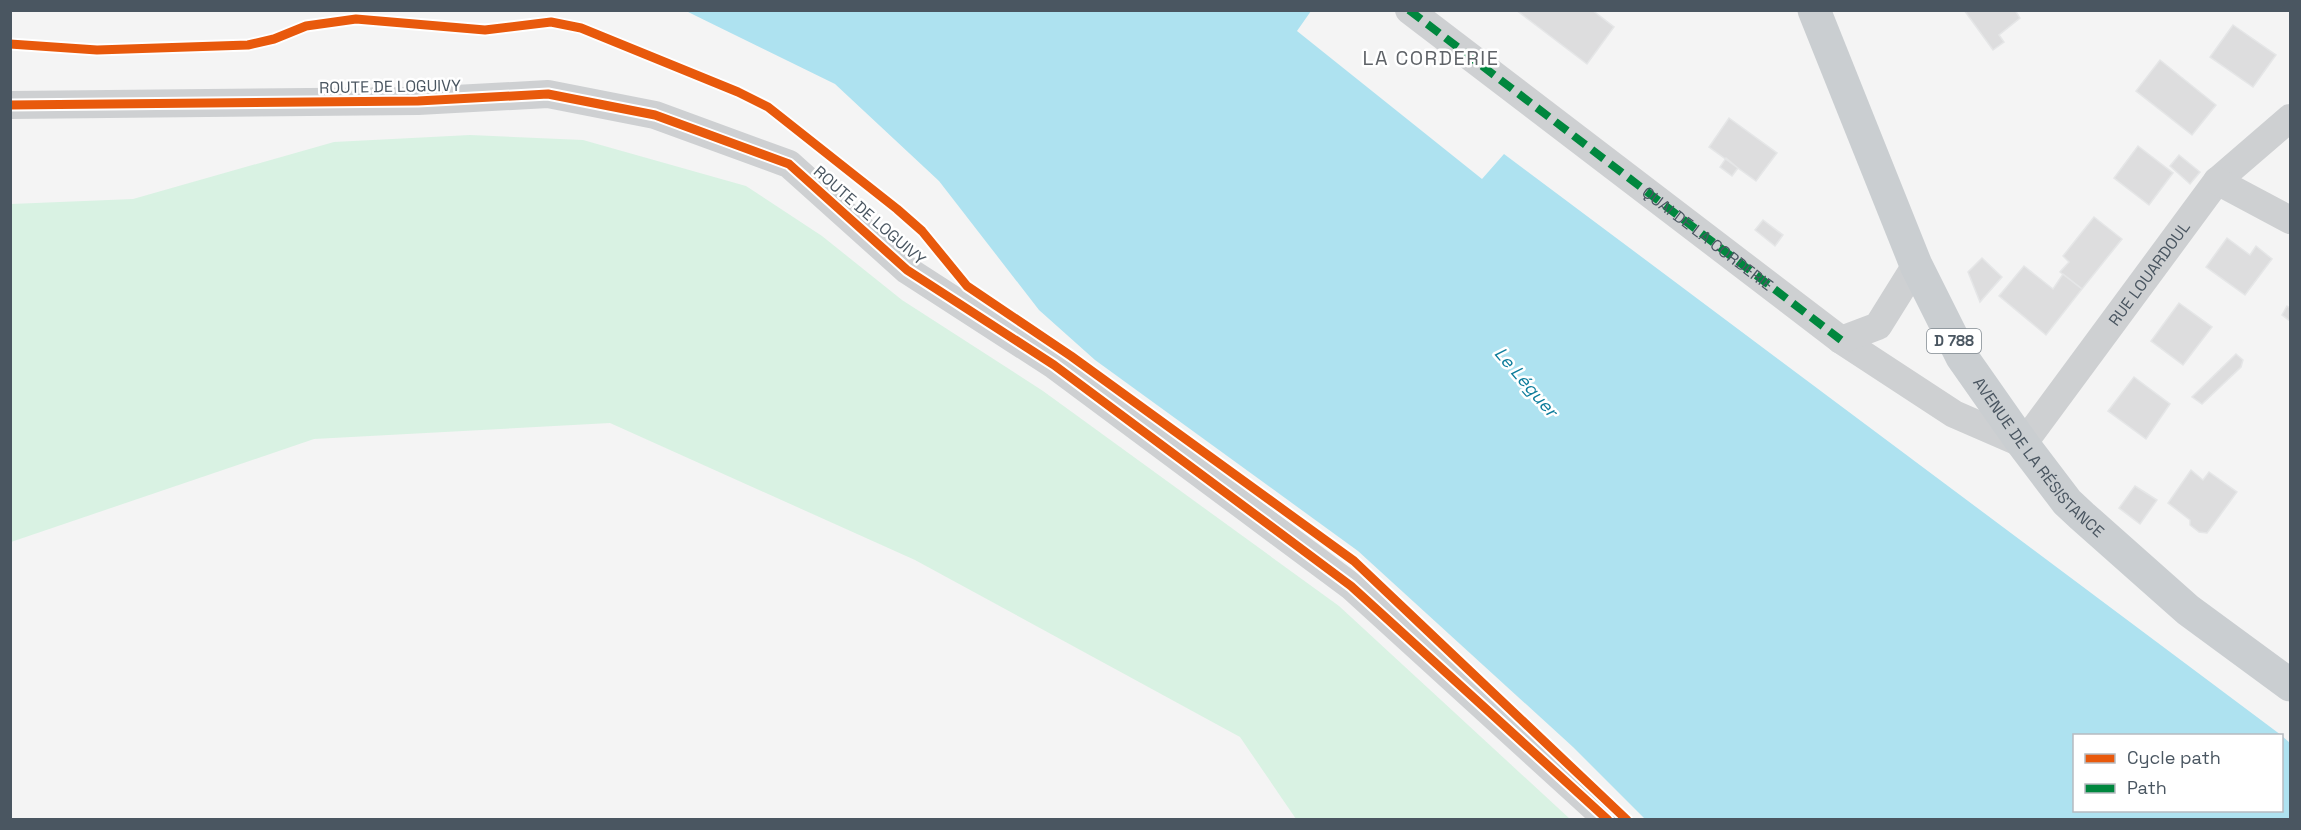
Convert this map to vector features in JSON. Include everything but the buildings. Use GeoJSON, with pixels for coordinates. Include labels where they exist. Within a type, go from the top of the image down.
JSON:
{"type":"FeatureCollection","features":[{"type":"Feature","properties":{"kind":"main road","name":"AVENUE DE LA RÉSISTANCE"},"geometry":{"type":"LineString","coordinates":[[1814,10],[1916,265],[1962,357],[2023,444],[2067,502],[2188,610],[2290,685]]}},
{"type":"Feature","properties":{"kind":"street","name":"QUAI DE LA CORDERIE"},"geometry":{"type":"LineString","coordinates":[[1409,10],[1841,340],[1954,414],[2023,444]]}},
{"type":"Feature","properties":{"kind":"street","name":"ROUTE DE LOGUIVY"},"geometry":{"type":"LineString","coordinates":[[10,105],[418,102],[548,94],[655,115],[789,164],[908,270],[1054,365],[1351,586],[1608,819]]}},
{"type":"Feature","properties":{"kind":"street","name":"RUE LOUARDOUL"},"geometry":{"type":"LineString","coordinates":[[2023,444],[2217,181],[2290,118]]}},
{"type":"Feature","properties":{"kind":"street"},"geometry":{"type":"LineString","coordinates":[[2217,181],[2290,220]]}},
{"type":"Feature","properties":{"kind":"street"},"geometry":{"type":"LineString","coordinates":[[1841,340],[1878,326],[1916,265]]}},
{"type":"Feature","properties":{"kind":"green space"},"geometry":{"type":"Polygon","coordinates":[[[470,135],[583,140],[746,186],[822,236],[902,300],[1043,391],[1339,606],[1570,819],[1296,819],[1240,737],[915,560],[610,423],[314,439],[11,542],[11,204],[133,199],[334,142],[470,135]]]}},
{"type":"Feature","properties":{"kind":"water","name":"Le Léguer"},"geometry":{"type":"Polygon","coordinates":[[[686,11],[1311,11],[1297,31],[1482,179],[1504,154],[2280,734],[2073,734],[2073,812],[2283,812],[2283,737],[2290,743],[2290,819],[1645,819],[1573,747],[1358,551],[1095,360],[1039,310],[939,181],[835,84],[686,11]]]}},
{"type":"Feature","properties":{"kind":"marked path"},"geometry":{"type":"LineString","coordinates":[[1409,10],[1841,340]]}},
{"type":"Feature","properties":{"kind":"cycle path"},"geometry":{"type":"LineString","coordinates":[[10,44],[97,50],[248,45],[274,39],[306,26],[356,19],[485,30],[551,22],[581,28],[738,92],[768,107],[897,209],[922,231],[967,286],[1071,356],[1354,561],[1627,820]]}},
{"type":"Feature","properties":{"kind":"cycle path"},"geometry":{"type":"LineString","coordinates":[[10,105],[418,101],[548,94],[655,115],[789,164],[907,270],[1054,365],[1351,586],[1608,820]]}},
{"type":"Feature","properties":{"kind":"district","name":"LA CORDERIE"},"geometry":{"type":"Point","coordinates":[1431,58]}}]}
